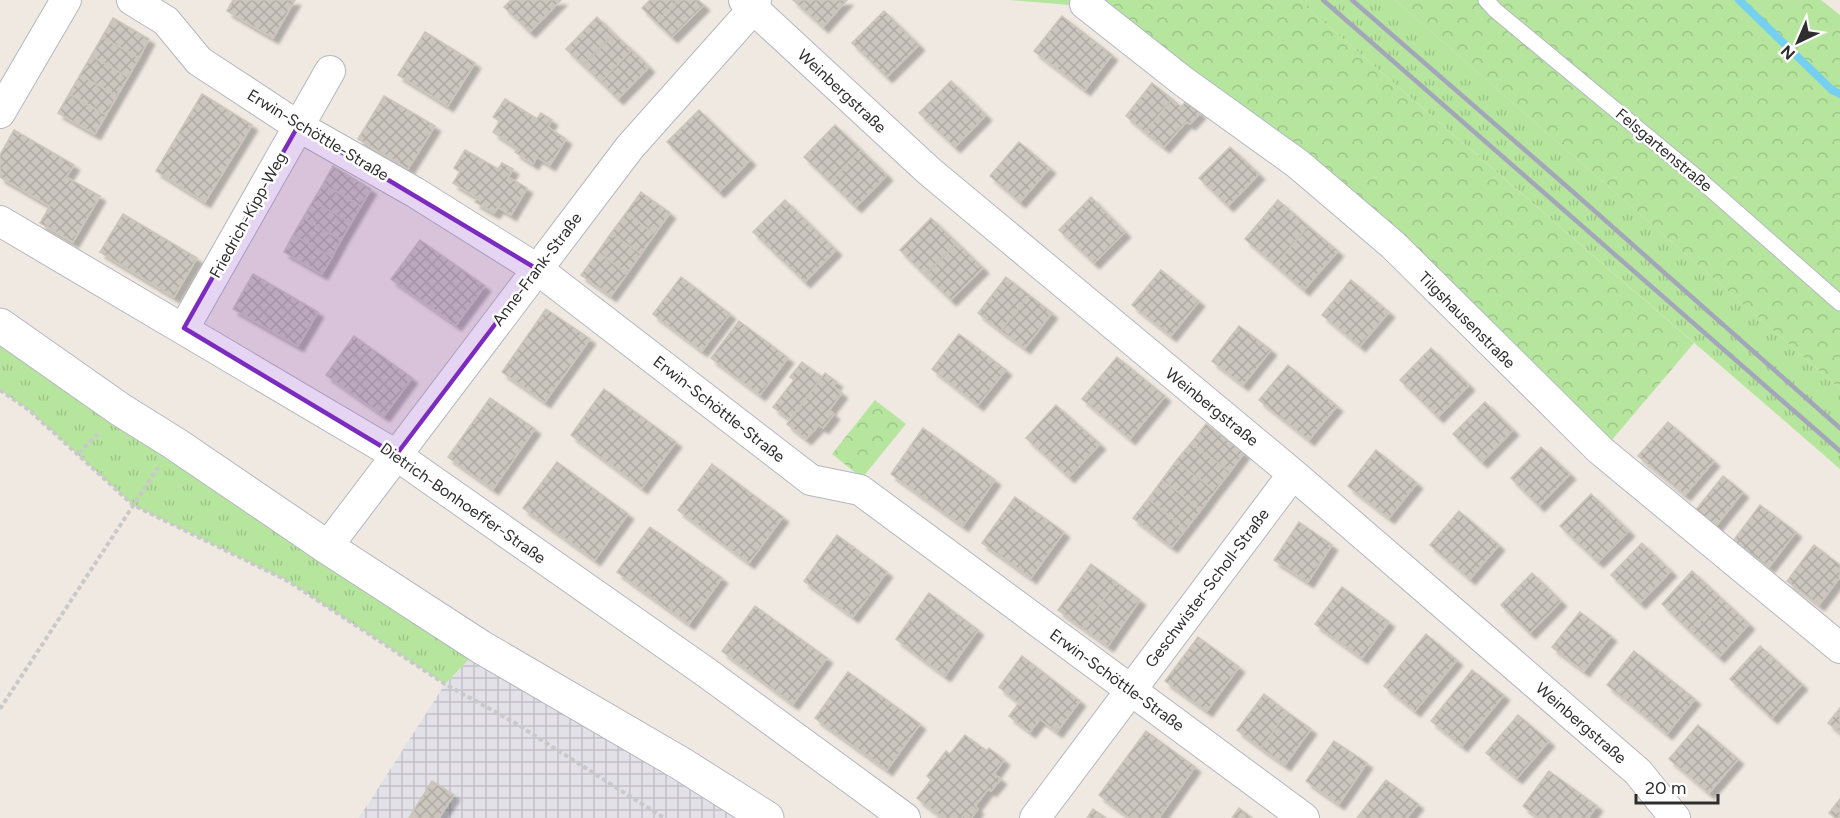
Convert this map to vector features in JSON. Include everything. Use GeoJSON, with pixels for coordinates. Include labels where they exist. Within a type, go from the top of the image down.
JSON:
{"type":"FeatureCollection","features":[{"type":"Feature","properties":{"kind":"street"},"geometry":{"type":"LineString","coordinates":[[0,113],[66,0]]}},
{"type":"Feature","properties":{"kind":"street","name":"Erwin-Schöttle-Straße"},"geometry":{"type":"LineString","coordinates":[[132,0],[166,21],[199,61],[298,126],[416,193],[537,269],[812,480],[860,490],[1304,818]]}},
{"type":"Feature","properties":{"kind":"street","name":"Anne-Frank-Straße"},"geometry":{"type":"LineString","coordinates":[[327,547],[630,147],[751,3]]}},
{"type":"Feature","properties":{"kind":"street","name":"Weinbergstraße"},"geometry":{"type":"LineString","coordinates":[[751,3],[929,171],[1293,474],[1638,771],[1675,818]]}},
{"type":"Feature","properties":{"kind":"street","name":"Tilgshausenstraße"},"geometry":{"type":"LineString","coordinates":[[1085,4],[1184,82],[1307,171],[1393,245],[1599,450],[1840,648]]}},
{"type":"Feature","properties":{"kind":"street","name":"Friedrich-Kipp-Weg"},"geometry":{"type":"LineString","coordinates":[[184,328],[330,71]]}},
{"type":"Feature","properties":{"kind":"street","name":"Dietrich-Bonhoeffer-Straße"},"geometry":{"type":"LineString","coordinates":[[0,221],[396,454],[706,672],[905,818]]}},
{"type":"Feature","properties":{"kind":"street"},"geometry":{"type":"LineString","coordinates":[[0,325],[121,410],[481,647],[670,757],[767,818]]}},
{"type":"Feature","properties":{"kind":"street","name":"Geschwister-Scholl-Straße"},"geometry":{"type":"LineString","coordinates":[[1035,818],[1293,474]]}},
{"type":"Feature","properties":{"kind":"lane","name":"Felsgartenstraße"},"geometry":{"type":"LineString","coordinates":[[1486,0],[1699,179],[1840,303]]}},
{"type":"Feature","properties":{"kind":"path"},"geometry":{"type":"LineString","coordinates":[[0,390],[29,410],[133,505],[288,581],[445,684],[515,723],[664,818]]}},
{"type":"Feature","properties":{"kind":"path"},"geometry":{"type":"LineString","coordinates":[[0,709],[174,443]]}},
{"type":"Feature","properties":{"kind":"highlighted area"},"geometry":{"type":"Polygon","coordinates":[[[298,126],[537,269],[396,455],[184,328],[298,126]]]}},
{"type":"Feature","properties":{"kind":"shaded area"},"geometry":{"type":"Polygon","coordinates":[[[481,647],[767,818],[359,818],[445,684],[481,647]]]}},
{"type":"Feature","properties":{"kind":"green space"},"geometry":{"type":"Polygon","coordinates":[[[1010,0],[1298,0],[1694,343],[1611,441],[1103,3],[1070,5],[1010,0]]]}},
{"type":"Feature","properties":{"kind":"green space"},"geometry":{"type":"Polygon","coordinates":[[[1298,0],[1395,0],[1840,389],[1840,469],[1298,0]]]}},
{"type":"Feature","properties":{"kind":"green space"},"geometry":{"type":"Polygon","coordinates":[[[1395,0],[1821,0],[1840,15],[1840,293],[1837,294],[1840,298],[1840,389],[1395,0]]]}},
{"type":"Feature","properties":{"kind":"green space"},"geometry":{"type":"Polygon","coordinates":[[[0,331],[481,647],[445,684],[288,581],[133,505],[29,410],[0,390],[0,331]]]}},
{"type":"Feature","properties":{"kind":"green space"},"geometry":{"type":"Polygon","coordinates":[[[875,400],[906,424],[862,478],[832,454],[875,400]]]}},
{"type":"Feature","properties":{"kind":"building"},"geometry":{"type":"Polygon","coordinates":[[[233,0],[295,0],[273,38],[227,11],[233,0]]]}},
{"type":"Feature","properties":{"kind":"building"},"geometry":{"type":"Polygon","coordinates":[[[511,0],[561,0],[530,32],[504,7],[511,0]]]}},
{"type":"Feature","properties":{"kind":"building"},"geometry":{"type":"Polygon","coordinates":[[[650,0],[679,0],[657,23],[642,8],[650,0]]]}},
{"type":"Feature","properties":{"kind":"building"},"geometry":{"type":"Polygon","coordinates":[[[679,0],[698,0],[704,5],[672,37],[657,23],[679,0]]]}},
{"type":"Feature","properties":{"kind":"building"},"geometry":{"type":"Polygon","coordinates":[[[793,0],[847,0],[823,27],[793,0]]]}},
{"type":"Feature","properties":{"kind":"building"},"geometry":{"type":"Polygon","coordinates":[[[884,11],[919,45],[887,77],[852,43],[884,11]]]}},
{"type":"Feature","properties":{"kind":"building"},"geometry":{"type":"Polygon","coordinates":[[[1062,16],[1112,55],[1085,90],[1034,51],[1062,16]]]}},
{"type":"Feature","properties":{"kind":"building"},"geometry":{"type":"Polygon","coordinates":[[[597,17],[614,34],[583,65],[566,49],[597,17]]]}},
{"type":"Feature","properties":{"kind":"building"},"geometry":{"type":"Polygon","coordinates":[[[113,18],[149,39],[139,58],[102,37],[113,18]]]}},
{"type":"Feature","properties":{"kind":"building"},"geometry":{"type":"Polygon","coordinates":[[[425,32],[475,63],[448,106],[398,75],[425,32]]]}},
{"type":"Feature","properties":{"kind":"building"},"geometry":{"type":"Polygon","coordinates":[[[614,34],[632,50],[601,82],[583,65],[614,34]]]}},
{"type":"Feature","properties":{"kind":"building"},"geometry":{"type":"Polygon","coordinates":[[[102,37],[139,58],[128,77],[91,56],[102,37]]]}},
{"type":"Feature","properties":{"kind":"building"},"geometry":{"type":"Polygon","coordinates":[[[632,50],[649,67],[618,99],[601,82],[632,50]]]}},
{"type":"Feature","properties":{"kind":"building"},"geometry":{"type":"Polygon","coordinates":[[[91,56],[128,77],[117,96],[80,75],[91,56]]]}},
{"type":"Feature","properties":{"kind":"building"},"geometry":{"type":"Polygon","coordinates":[[[80,75],[117,96],[106,115],[69,94],[80,75]]]}},
{"type":"Feature","properties":{"kind":"building"},"geometry":{"type":"Polygon","coordinates":[[[951,81],[986,115],[955,147],[919,113],[951,81]]]}},
{"type":"Feature","properties":{"kind":"building"},"geometry":{"type":"Polygon","coordinates":[[[1152,83],[1172,99],[1145,132],[1126,116],[1152,83]]]}},
{"type":"Feature","properties":{"kind":"building"},"geometry":{"type":"Polygon","coordinates":[[[69,94],[106,115],[95,134],[58,113],[69,94]]]}},
{"type":"Feature","properties":{"kind":"building"},"geometry":{"type":"Polygon","coordinates":[[[202,94],[252,125],[205,202],[156,171],[202,94]]]}},
{"type":"Feature","properties":{"kind":"building"},"geometry":{"type":"Polygon","coordinates":[[[384,96],[435,126],[408,169],[358,139],[384,96]]]}},
{"type":"Feature","properties":{"kind":"building"},"geometry":{"type":"Polygon","coordinates":[[[505,99],[537,119],[541,113],[552,120],[548,127],[566,139],[550,165],[537,157],[533,164],[515,152],[517,148],[493,132],[500,121],[493,117],[505,99]]]}},
{"type":"Feature","properties":{"kind":"building"},"geometry":{"type":"Polygon","coordinates":[[[1172,99],[1181,107],[1186,101],[1200,113],[1190,124],[1186,122],[1164,147],[1145,132],[1172,99]]]}},
{"type":"Feature","properties":{"kind":"building"},"geometry":{"type":"Polygon","coordinates":[[[699,110],[750,160],[719,192],[667,142],[699,110]]]}},
{"type":"Feature","properties":{"kind":"building"},"geometry":{"type":"Polygon","coordinates":[[[835,125],[861,150],[830,182],[804,157],[835,125]]]}},
{"type":"Feature","properties":{"kind":"building"},"geometry":{"type":"Polygon","coordinates":[[[14,130],[74,165],[66,177],[100,196],[73,242],[40,223],[50,206],[0,177],[0,155],[14,130]]]}},
{"type":"Feature","properties":{"kind":"building"},"geometry":{"type":"Polygon","coordinates":[[[1019,142],[1050,168],[1020,202],[990,176],[1019,142]]]}},
{"type":"Feature","properties":{"kind":"building"},"geometry":{"type":"Polygon","coordinates":[[[1230,147],[1259,174],[1228,206],[1199,178],[1230,147]]]}},
{"type":"Feature","properties":{"kind":"building"},"geometry":{"type":"Polygon","coordinates":[[[465,150],[498,169],[502,163],[513,169],[508,177],[527,188],[511,215],[498,207],[494,213],[475,202],[478,198],[453,183],[460,172],[454,168],[465,150]]]}},
{"type":"Feature","properties":{"kind":"building"},"geometry":{"type":"Polygon","coordinates":[[[861,150],[887,175],[856,207],[830,182],[861,150]]]}},
{"type":"Feature","properties":{"kind":"building"},"geometry":{"type":"Polygon","coordinates":[[[333,166],[371,189],[361,206],[323,184],[333,166]]]}},
{"type":"Feature","properties":{"kind":"building"},"geometry":{"type":"Polygon","coordinates":[[[323,184],[361,206],[351,223],[313,201],[323,184]]]}},
{"type":"Feature","properties":{"kind":"building"},"geometry":{"type":"Polygon","coordinates":[[[641,192],[670,213],[655,234],[626,213],[641,192]]]}},
{"type":"Feature","properties":{"kind":"building"},"geometry":{"type":"Polygon","coordinates":[[[1091,197],[1125,232],[1094,263],[1059,230],[1091,197]]]}},
{"type":"Feature","properties":{"kind":"building"},"geometry":{"type":"Polygon","coordinates":[[[785,200],[836,250],[805,282],[753,232],[785,200]]]}},
{"type":"Feature","properties":{"kind":"building"},"geometry":{"type":"Polygon","coordinates":[[[1278,200],[1308,226],[1275,265],[1245,239],[1278,200]]]}},
{"type":"Feature","properties":{"kind":"building"},"geometry":{"type":"Polygon","coordinates":[[[313,201],[351,223],[341,240],[303,218],[313,201]]]}},
{"type":"Feature","properties":{"kind":"building"},"geometry":{"type":"Polygon","coordinates":[[[626,213],[655,234],[641,254],[611,233],[626,213]]]}},
{"type":"Feature","properties":{"kind":"building"},"geometry":{"type":"Polygon","coordinates":[[[123,214],[197,258],[174,297],[100,252],[123,214]]]}},
{"type":"Feature","properties":{"kind":"building"},"geometry":{"type":"Polygon","coordinates":[[[303,218],[341,240],[332,257],[293,235],[303,218]]]}},
{"type":"Feature","properties":{"kind":"building"},"geometry":{"type":"Polygon","coordinates":[[[931,218],[957,243],[925,275],[900,250],[931,218]]]}},
{"type":"Feature","properties":{"kind":"building"},"geometry":{"type":"Polygon","coordinates":[[[1308,226],[1338,251],[1304,290],[1275,265],[1308,226]]]}},
{"type":"Feature","properties":{"kind":"building"},"geometry":{"type":"Polygon","coordinates":[[[611,233],[641,254],[627,274],[598,252],[611,233]]]}},
{"type":"Feature","properties":{"kind":"building"},"geometry":{"type":"Polygon","coordinates":[[[293,235],[332,257],[322,274],[284,252],[293,235]]]}},
{"type":"Feature","properties":{"kind":"building"},"geometry":{"type":"Polygon","coordinates":[[[420,240],[485,286],[456,325],[391,279],[420,240]]]}},
{"type":"Feature","properties":{"kind":"building"},"geometry":{"type":"Polygon","coordinates":[[[957,243],[983,268],[951,300],[925,275],[957,243]]]}},
{"type":"Feature","properties":{"kind":"building"},"geometry":{"type":"Polygon","coordinates":[[[598,252],[627,274],[611,296],[581,275],[598,252]]]}},
{"type":"Feature","properties":{"kind":"building"},"geometry":{"type":"Polygon","coordinates":[[[1161,270],[1199,301],[1171,336],[1132,305],[1161,270]]]}},
{"type":"Feature","properties":{"kind":"building"},"geometry":{"type":"Polygon","coordinates":[[[253,274],[318,312],[298,346],[233,309],[253,274]]]}},
{"type":"Feature","properties":{"kind":"building"},"geometry":{"type":"Polygon","coordinates":[[[681,277],[730,314],[702,351],[653,314],[681,277]]]}},
{"type":"Feature","properties":{"kind":"building"},"geometry":{"type":"Polygon","coordinates":[[[1006,277],[1029,295],[1001,331],[978,313],[1006,277]]]}},
{"type":"Feature","properties":{"kind":"building"},"geometry":{"type":"Polygon","coordinates":[[[1351,280],[1389,312],[1360,346],[1322,315],[1351,280]]]}},
{"type":"Feature","properties":{"kind":"building"},"geometry":{"type":"Polygon","coordinates":[[[1029,295],[1052,313],[1025,348],[1001,331],[1029,295]]]}},
{"type":"Feature","properties":{"kind":"building"},"geometry":{"type":"Polygon","coordinates":[[[546,309],[590,339],[545,402],[502,372],[546,309]]]}},
{"type":"Feature","properties":{"kind":"building"},"geometry":{"type":"Polygon","coordinates":[[[739,321],[788,358],[760,395],[711,358],[739,321]]]}},
{"type":"Feature","properties":{"kind":"building"},"geometry":{"type":"Polygon","coordinates":[[[1239,326],[1271,350],[1243,385],[1212,361],[1239,326]]]}},
{"type":"Feature","properties":{"kind":"building"},"geometry":{"type":"Polygon","coordinates":[[[959,334],[1006,370],[978,405],[932,369],[959,334]]]}},
{"type":"Feature","properties":{"kind":"building"},"geometry":{"type":"Polygon","coordinates":[[[354,336],[412,378],[384,416],[326,375],[354,336]]]}},
{"type":"Feature","properties":{"kind":"building"},"geometry":{"type":"Polygon","coordinates":[[[1431,348],[1469,385],[1438,417],[1400,380],[1431,348]]]}},
{"type":"Feature","properties":{"kind":"building"},"geometry":{"type":"Polygon","coordinates":[[[1117,357],[1165,396],[1130,439],[1082,399],[1117,357]]]}},
{"type":"Feature","properties":{"kind":"building"},"geometry":{"type":"Polygon","coordinates":[[[802,362],[822,377],[790,419],[773,407],[794,380],[790,377],[802,362]]]}},
{"type":"Feature","properties":{"kind":"building"},"geometry":{"type":"Polygon","coordinates":[[[1288,365],[1337,406],[1309,440],[1259,400],[1288,365]]]}},
{"type":"Feature","properties":{"kind":"building"},"geometry":{"type":"Polygon","coordinates":[[[825,373],[837,382],[833,386],[842,393],[829,410],[834,414],[823,428],[819,425],[806,439],[787,424],[825,373]]]}},
{"type":"Feature","properties":{"kind":"building"},"geometry":{"type":"Polygon","coordinates":[[[604,389],[676,442],[642,488],[571,435],[604,389]]]}},
{"type":"Feature","properties":{"kind":"building"},"geometry":{"type":"Polygon","coordinates":[[[490,398],[535,429],[493,489],[448,457],[490,398]]]}},
{"type":"Feature","properties":{"kind":"building"},"geometry":{"type":"Polygon","coordinates":[[[1485,402],[1513,430],[1482,462],[1453,434],[1485,402]]]}},
{"type":"Feature","properties":{"kind":"building"},"geometry":{"type":"Polygon","coordinates":[[[1056,405],[1100,444],[1069,477],[1026,438],[1056,405]]]}},
{"type":"Feature","properties":{"kind":"building"},"geometry":{"type":"Polygon","coordinates":[[[1668,422],[1714,461],[1685,495],[1638,456],[1668,422]]]}},
{"type":"Feature","properties":{"kind":"building"},"geometry":{"type":"Polygon","coordinates":[[[1206,424],[1244,453],[1230,472],[1191,443],[1206,424]]]}},
{"type":"Feature","properties":{"kind":"building"},"geometry":{"type":"Polygon","coordinates":[[[923,428],[995,480],[963,526],[891,474],[923,428]]]}},
{"type":"Feature","properties":{"kind":"building"},"geometry":{"type":"Polygon","coordinates":[[[1191,443],[1230,472],[1215,491],[1176,461],[1191,443]]]}},
{"type":"Feature","properties":{"kind":"building"},"geometry":{"type":"Polygon","coordinates":[[[1541,447],[1570,474],[1539,506],[1511,478],[1541,447]]]}},
{"type":"Feature","properties":{"kind":"building"},"geometry":{"type":"Polygon","coordinates":[[[1376,450],[1417,483],[1389,518],[1348,486],[1376,450]]]}},
{"type":"Feature","properties":{"kind":"building"},"geometry":{"type":"Polygon","coordinates":[[[1176,461],[1215,491],[1201,510],[1162,480],[1176,461]]]}},
{"type":"Feature","properties":{"kind":"building"},"geometry":{"type":"Polygon","coordinates":[[[557,462],[628,514],[595,560],[523,508],[557,462]]]}},
{"type":"Feature","properties":{"kind":"building"},"geometry":{"type":"Polygon","coordinates":[[[712,464],[783,517],[749,563],[678,510],[712,464]]]}},
{"type":"Feature","properties":{"kind":"building"},"geometry":{"type":"Polygon","coordinates":[[[1723,476],[1743,492],[1715,527],[1695,511],[1723,476]]]}},
{"type":"Feature","properties":{"kind":"building"},"geometry":{"type":"Polygon","coordinates":[[[1162,480],[1201,510],[1186,529],[1148,499],[1162,480]]]}},
{"type":"Feature","properties":{"kind":"building"},"geometry":{"type":"Polygon","coordinates":[[[1591,494],[1629,531],[1598,562],[1560,526],[1591,494]]]}},
{"type":"Feature","properties":{"kind":"building"},"geometry":{"type":"Polygon","coordinates":[[[1015,497],[1064,532],[1031,578],[982,543],[1015,497]]]}},
{"type":"Feature","properties":{"kind":"building"},"geometry":{"type":"Polygon","coordinates":[[[1148,499],[1186,529],[1172,547],[1133,518],[1148,499]]]}},
{"type":"Feature","properties":{"kind":"building"},"geometry":{"type":"Polygon","coordinates":[[[1760,505],[1796,532],[1769,567],[1733,541],[1760,505]]]}},
{"type":"Feature","properties":{"kind":"building"},"geometry":{"type":"Polygon","coordinates":[[[1459,511],[1499,545],[1470,579],[1430,545],[1459,511]]]}},
{"type":"Feature","properties":{"kind":"building"},"geometry":{"type":"Polygon","coordinates":[[[1299,522],[1332,545],[1308,582],[1274,560],[1299,522]]]}},
{"type":"Feature","properties":{"kind":"building"},"geometry":{"type":"Polygon","coordinates":[[[650,527],[722,578],[689,624],[617,572],[650,527]]]}},
{"type":"Feature","properties":{"kind":"building"},"geometry":{"type":"Polygon","coordinates":[[[837,535],[887,572],[853,617],[804,581],[837,535]]]}},
{"type":"Feature","properties":{"kind":"building"},"geometry":{"type":"Polygon","coordinates":[[[1642,543],[1671,571],[1640,603],[1611,575],[1642,543]]]}},
{"type":"Feature","properties":{"kind":"building"},"geometry":{"type":"Polygon","coordinates":[[[1814,545],[1840,565],[1840,577],[1819,605],[1787,581],[1814,545]]]}},
{"type":"Feature","properties":{"kind":"building"},"geometry":{"type":"Polygon","coordinates":[[[1091,564],[1116,582],[1083,628],[1058,610],[1091,564]]]}},
{"type":"Feature","properties":{"kind":"building"},"geometry":{"type":"Polygon","coordinates":[[[1692,571],[1721,598],[1690,631],[1662,604],[1692,571]]]}},
{"type":"Feature","properties":{"kind":"building"},"geometry":{"type":"Polygon","coordinates":[[[1532,573],[1561,601],[1530,633],[1501,605],[1532,573]]]}},
{"type":"Feature","properties":{"kind":"building"},"geometry":{"type":"Polygon","coordinates":[[[1116,582],[1140,600],[1108,646],[1083,628],[1116,582]]]}},
{"type":"Feature","properties":{"kind":"building"},"geometry":{"type":"Polygon","coordinates":[[[1342,587],[1389,622],[1362,658],[1315,624],[1342,587]]]}},
{"type":"Feature","properties":{"kind":"building"},"geometry":{"type":"Polygon","coordinates":[[[929,593],[978,630],[945,676],[896,639],[929,593]]]}},
{"type":"Feature","properties":{"kind":"building"},"geometry":{"type":"Polygon","coordinates":[[[1721,598],[1749,624],[1719,657],[1690,631],[1721,598]]]}},
{"type":"Feature","properties":{"kind":"building"},"geometry":{"type":"Polygon","coordinates":[[[755,606],[827,658],[793,704],[722,651],[755,606]]]}},
{"type":"Feature","properties":{"kind":"building"},"geometry":{"type":"Polygon","coordinates":[[[1580,612],[1611,636],[1584,671],[1552,647],[1580,612]]]}},
{"type":"Feature","properties":{"kind":"building"},"geometry":{"type":"Polygon","coordinates":[[[1426,634],[1457,660],[1415,711],[1384,686],[1426,634]]]}},
{"type":"Feature","properties":{"kind":"building"},"geometry":{"type":"Polygon","coordinates":[[[1198,637],[1239,667],[1207,711],[1165,681],[1198,637]]]}},
{"type":"Feature","properties":{"kind":"building"},"geometry":{"type":"Polygon","coordinates":[[[1760,646],[1802,684],[1772,718],[1730,679],[1760,646]]]}},
{"type":"Feature","properties":{"kind":"building"},"geometry":{"type":"Polygon","coordinates":[[[1634,651],[1695,699],[1667,734],[1607,685],[1634,651]]]}},
{"type":"Feature","properties":{"kind":"building"},"geometry":{"type":"Polygon","coordinates":[[[1022,656],[1080,701],[1057,732],[1040,719],[1030,732],[1009,716],[1019,703],[999,687],[1022,656]]]}},
{"type":"Feature","properties":{"kind":"building"},"geometry":{"type":"Polygon","coordinates":[[[1472,670],[1504,695],[1462,746],[1431,721],[1472,670]]]}},
{"type":"Feature","properties":{"kind":"building"},"geometry":{"type":"Polygon","coordinates":[[[848,672],[920,724],[887,770],[815,718],[848,672]]]}},
{"type":"Feature","properties":{"kind":"building"},"geometry":{"type":"Polygon","coordinates":[[[1264,694],[1287,712],[1261,748],[1237,730],[1264,694]]]}},
{"type":"Feature","properties":{"kind":"building"},"geometry":{"type":"Polygon","coordinates":[[[1840,708],[1840,732],[1828,723],[1840,708]]]}},
{"type":"Feature","properties":{"kind":"building"},"geometry":{"type":"Polygon","coordinates":[[[1287,712],[1311,729],[1285,765],[1261,748],[1287,712]]]}},
{"type":"Feature","properties":{"kind":"building"},"geometry":{"type":"Polygon","coordinates":[[[1518,715],[1549,741],[1517,778],[1486,753],[1518,715]]]}},
{"type":"Feature","properties":{"kind":"building"},"geometry":{"type":"Polygon","coordinates":[[[1698,725],[1738,759],[1709,793],[1669,759],[1698,725]]]}},
{"type":"Feature","properties":{"kind":"building"},"geometry":{"type":"Polygon","coordinates":[[[1146,731],[1195,767],[1159,818],[1130,818],[1099,795],[1146,731]]]}},
{"type":"Feature","properties":{"kind":"building"},"geometry":{"type":"Polygon","coordinates":[[[965,735],[987,751],[989,748],[1004,760],[994,774],[1001,779],[991,791],[988,789],[975,806],[978,809],[971,818],[963,816],[943,818],[917,798],[931,780],[927,776],[946,751],[950,754],[965,735]]]}},
{"type":"Feature","properties":{"kind":"building"},"geometry":{"type":"Polygon","coordinates":[[[1334,741],[1367,763],[1339,804],[1306,781],[1334,741]]]}},
{"type":"Feature","properties":{"kind":"building"},"geometry":{"type":"Polygon","coordinates":[[[1549,771],[1597,806],[1588,818],[1539,818],[1523,806],[1549,771]]]}},
{"type":"Feature","properties":{"kind":"building"},"geometry":{"type":"Polygon","coordinates":[[[1386,780],[1418,804],[1407,818],[1357,818],[1386,780]]]}},
{"type":"Feature","properties":{"kind":"building"},"geometry":{"type":"Polygon","coordinates":[[[432,781],[454,795],[439,818],[409,818],[432,781]]]}},
{"type":"Feature","properties":{"kind":"building"},"geometry":{"type":"Polygon","coordinates":[[[1840,799],[1840,818],[1836,818],[1829,813],[1840,799]]]}},
{"type":"Feature","properties":{"kind":"building"},"geometry":{"type":"Polygon","coordinates":[[[1239,808],[1252,818],[1232,818],[1239,808]]]}},
{"type":"Feature","properties":{"kind":"building"},"geometry":{"type":"Polygon","coordinates":[[[1093,809],[1106,818],[1087,818],[1093,809]]]}},
{"type":"Feature","properties":{"kind":"waterway"},"geometry":{"type":"LineString","coordinates":[[1739,0],[1832,90],[1840,94]]}},
{"type":"Feature","properties":{"kind":"railway"},"geometry":{"type":"LineString","coordinates":[[1323,0],[1840,451]]}},
{"type":"Feature","properties":{"kind":"railway"},"geometry":{"type":"LineString","coordinates":[[1352,0],[1840,428]]}}]}
